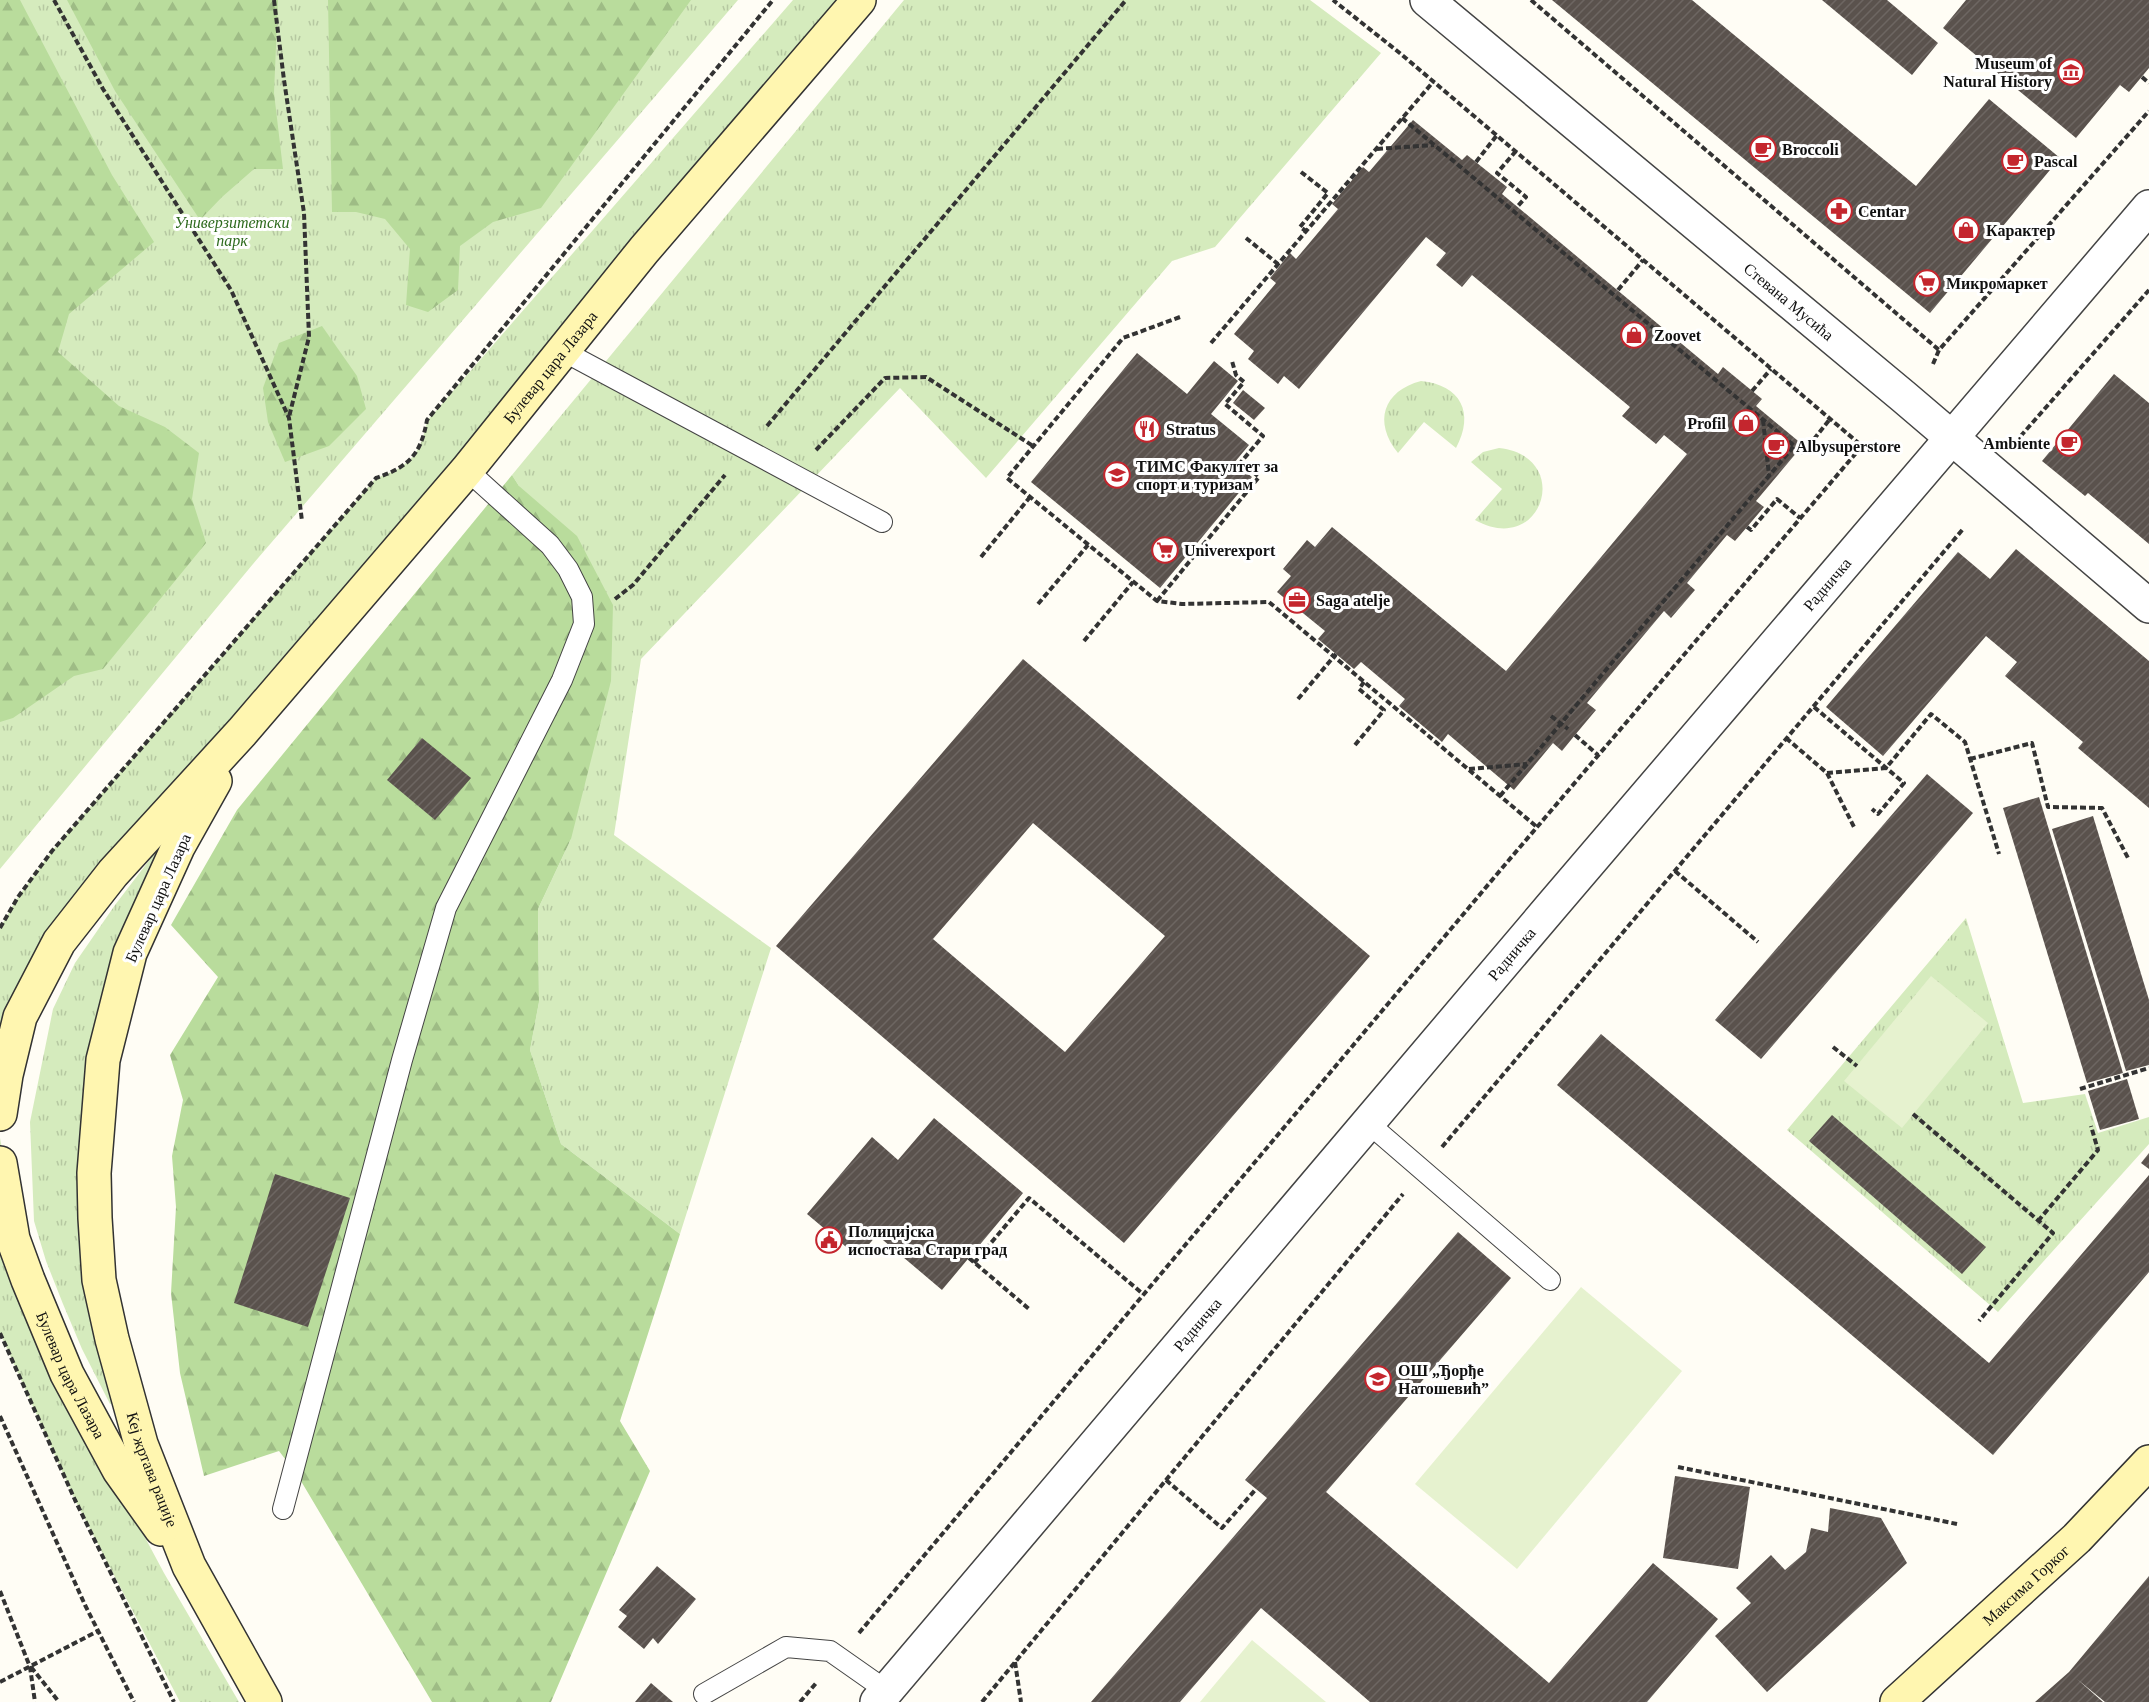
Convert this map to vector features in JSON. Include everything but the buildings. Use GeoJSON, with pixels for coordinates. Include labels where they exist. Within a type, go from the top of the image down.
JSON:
{"type":"FeatureCollection","features":[{"type":"Feature","properties":{"kind":"main road","name":"Булевар цара Лазара"},"geometry":{"type":"LineString","coordinates":[[0,1114],[6,1075],[20,1017],[59,942],[113,873],[242,732],[467,470],[644,250],[859,0]]}},
{"type":"Feature","properties":{"kind":"main road","name":"Булевар цара Лазара"},"geometry":{"type":"LineString","coordinates":[[95,1218],[94,1173],[103,1060],[130,954],[178,847],[242,732]]}},
{"type":"Feature","properties":{"kind":"main road","name":"Булевар цара Лазара"},"geometry":{"type":"LineString","coordinates":[[0,1163],[13,1239],[67,1374],[119,1470],[189,1566]]}},
{"type":"Feature","properties":{"kind":"main road","name":"Кеј жртава рације"},"geometry":{"type":"LineString","coordinates":[[95,1218],[99,1280],[141,1444],[189,1566],[265,1702]]}},
{"type":"Feature","properties":{"kind":"main road","name":"Максима Горког"},"geometry":{"type":"LineString","coordinates":[[1897,1702],[2077,1538],[2149,1462]]}},
{"type":"Feature","properties":{"kind":"street","name":"Стевана Мусића"},"geometry":{"type":"LineString","coordinates":[[1426,0],[2149,606]]}},
{"type":"Feature","properties":{"kind":"street","name":"Радничка"},"geometry":{"type":"LineString","coordinates":[[882,1696],[2149,207]]}},
{"type":"Feature","properties":{"kind":"lane"},"geometry":{"type":"LineString","coordinates":[[563,351],[882,522]]}},
{"type":"Feature","properties":{"kind":"lane"},"geometry":{"type":"LineString","coordinates":[[283,1509],[402,1060],[446,908],[562,680],[584,624],[582,597],[562,561],[550,545],[467,470]]}},
{"type":"Feature","properties":{"kind":"lane"},"geometry":{"type":"LineString","coordinates":[[1368,1123],[1550,1280]]}},
{"type":"Feature","properties":{"kind":"lane"},"geometry":{"type":"LineString","coordinates":[[704,1694],[786,1647],[830,1651],[882,1696]]}},
{"type":"Feature","properties":{"kind":"path"},"geometry":{"type":"LineString","coordinates":[[54,0],[103,89],[231,290],[288,418],[302,521]]}},
{"type":"Feature","properties":{"kind":"path"},"geometry":{"type":"LineString","coordinates":[[274,0],[304,213],[309,337],[288,418]]}},
{"type":"Feature","properties":{"kind":"path"},"geometry":{"type":"LineString","coordinates":[[0,928],[18,897],[52,851],[376,478],[392,473],[410,460],[423,440],[427,420],[773,0]]}},
{"type":"Feature","properties":{"kind":"path"},"geometry":{"type":"LineString","coordinates":[[584,624],[633,585],[1126,0]]}},
{"type":"Feature","properties":{"kind":"path"},"geometry":{"type":"LineString","coordinates":[[800,1702],[1598,755],[1862,446],[1516,151],[1333,0]]}},
{"type":"Feature","properties":{"kind":"path"},"geometry":{"type":"LineString","coordinates":[[1531,0],[1939,350]]}},
{"type":"Feature","properties":{"kind":"path"},"geometry":{"type":"LineString","coordinates":[[2142,77],[2149,83]]}},
{"type":"Feature","properties":{"kind":"path"},"geometry":{"type":"LineString","coordinates":[[1211,343],[1433,82]]}},
{"type":"Feature","properties":{"kind":"path"},"geometry":{"type":"LineString","coordinates":[[1934,364],[1939,350],[2149,111]]}},
{"type":"Feature","properties":{"kind":"path"},"geometry":{"type":"LineString","coordinates":[[1402,118],[1803,453],[1830,419]]}},
{"type":"Feature","properties":{"kind":"path"},"geometry":{"type":"LineString","coordinates":[[1476,162],[1497,135]]}},
{"type":"Feature","properties":{"kind":"path"},"geometry":{"type":"LineString","coordinates":[[1376,149],[1434,145]]}},
{"type":"Feature","properties":{"kind":"path"},"geometry":{"type":"LineString","coordinates":[[1516,151],[1497,173],[1526,197],[1517,207]]}},
{"type":"Feature","properties":{"kind":"path"},"geometry":{"type":"LineString","coordinates":[[1301,172],[1328,193],[1300,227],[1306,231]]}},
{"type":"Feature","properties":{"kind":"path"},"geometry":{"type":"LineString","coordinates":[[1246,238],[1279,265]]}},
{"type":"Feature","properties":{"kind":"path"},"geometry":{"type":"LineString","coordinates":[[1618,290],[1643,260]]}},
{"type":"Feature","properties":{"kind":"path"},"geometry":{"type":"LineString","coordinates":[[2023,447],[2019,438],[2149,290]]}},
{"type":"Feature","properties":{"kind":"path"},"geometry":{"type":"LineString","coordinates":[[1180,317],[1123,338],[1007,478],[1157,601],[1182,604],[1269,603],[1335,655],[1468,770],[1538,826]]}},
{"type":"Feature","properties":{"kind":"path"},"geometry":{"type":"LineString","coordinates":[[1157,601],[1259,477],[1241,462],[1263,436],[1225,404],[1244,382],[1236,375],[1232,361]]}},
{"type":"Feature","properties":{"kind":"path"},"geometry":{"type":"LineString","coordinates":[[1752,392],[1771,369]]}},
{"type":"Feature","properties":{"kind":"path"},"geometry":{"type":"LineString","coordinates":[[793,474],[885,378],[926,378],[1033,446]]}},
{"type":"Feature","properties":{"kind":"path"},"geometry":{"type":"LineString","coordinates":[[1763,419],[1769,476]]}},
{"type":"Feature","properties":{"kind":"path"},"geometry":{"type":"LineString","coordinates":[[1500,796],[1794,446]]}},
{"type":"Feature","properties":{"kind":"path"},"geometry":{"type":"LineString","coordinates":[[981,557],[1030,497]]}},
{"type":"Feature","properties":{"kind":"path"},"geometry":{"type":"LineString","coordinates":[[1747,527],[1751,530],[1777,499],[1800,518]]}},
{"type":"Feature","properties":{"kind":"path"},"geometry":{"type":"LineString","coordinates":[[982,1702],[1423,1171],[1963,529]]}},
{"type":"Feature","properties":{"kind":"path"},"geometry":{"type":"LineString","coordinates":[[1038,604],[1088,544]]}},
{"type":"Feature","properties":{"kind":"path"},"geometry":{"type":"LineString","coordinates":[[1084,641],[1133,582]]}},
{"type":"Feature","properties":{"kind":"path"},"geometry":{"type":"LineString","coordinates":[[1298,699],[1335,655]]}},
{"type":"Feature","properties":{"kind":"path"},"geometry":{"type":"LineString","coordinates":[[1355,745],[1384,710],[1359,689],[1364,682]]}},
{"type":"Feature","properties":{"kind":"path"},"geometry":{"type":"LineString","coordinates":[[1814,707],[1904,783],[1878,814],[1872,808]]}},
{"type":"Feature","properties":{"kind":"path"},"geometry":{"type":"LineString","coordinates":[[1827,773],[1886,768],[1931,714],[1965,742],[1999,854]]}},
{"type":"Feature","properties":{"kind":"path"},"geometry":{"type":"LineString","coordinates":[[1551,716],[1568,729]]}},
{"type":"Feature","properties":{"kind":"path"},"geometry":{"type":"LineString","coordinates":[[1575,735],[1598,755]]}},
{"type":"Feature","properties":{"kind":"path"},"geometry":{"type":"LineString","coordinates":[[1786,738],[1827,773],[1855,829]]}},
{"type":"Feature","properties":{"kind":"path"},"geometry":{"type":"LineString","coordinates":[[1970,759],[2032,743],[2048,807],[2102,808],[2128,858]]}},
{"type":"Feature","properties":{"kind":"path"},"geometry":{"type":"LineString","coordinates":[[1468,770],[1527,764]]}},
{"type":"Feature","properties":{"kind":"path"},"geometry":{"type":"LineString","coordinates":[[1675,871],[1758,942]]}},
{"type":"Feature","properties":{"kind":"path"},"geometry":{"type":"LineString","coordinates":[[1833,1047],[1857,1066]]}},
{"type":"Feature","properties":{"kind":"path"},"geometry":{"type":"LineString","coordinates":[[2080,1089],[2149,1068]]}},
{"type":"Feature","properties":{"kind":"path"},"geometry":{"type":"LineString","coordinates":[[1913,1114],[2053,1233],[1979,1321]]}},
{"type":"Feature","properties":{"kind":"path"},"geometry":{"type":"LineString","coordinates":[[2038,1221],[2098,1150],[2091,1126]]}},
{"type":"Feature","properties":{"kind":"path"},"geometry":{"type":"LineString","coordinates":[[974,1263],[1029,1198],[1143,1294]]}},
{"type":"Feature","properties":{"kind":"path"},"geometry":{"type":"LineString","coordinates":[[969,1258],[1029,1310]]}},
{"type":"Feature","properties":{"kind":"path"},"geometry":{"type":"LineString","coordinates":[[0,1333],[75,1500],[174,1702]]}},
{"type":"Feature","properties":{"kind":"path"},"geometry":{"type":"LineString","coordinates":[[0,1416],[98,1631],[134,1702]]}},
{"type":"Feature","properties":{"kind":"path"},"geometry":{"type":"LineString","coordinates":[[1678,1467],[1957,1524]]}},
{"type":"Feature","properties":{"kind":"path"},"geometry":{"type":"LineString","coordinates":[[1166,1480],[1222,1528],[1256,1489]]}},
{"type":"Feature","properties":{"kind":"path"},"geometry":{"type":"LineString","coordinates":[[0,1591],[30,1667],[34,1702]]}},
{"type":"Feature","properties":{"kind":"path"},"geometry":{"type":"LineString","coordinates":[[0,1682],[98,1631]]}},
{"type":"Feature","properties":{"kind":"path"},"geometry":{"type":"LineString","coordinates":[[1015,1661],[1021,1702]]}},
{"type":"Feature","properties":{"kind":"path"},"geometry":{"type":"LineString","coordinates":[[30,1667],[59,1702]]}},
{"type":"Feature","properties":{"kind":"green space","name":"Универзитетски парк"},"geometry":{"type":"Polygon","coordinates":[[[0,0],[738,0],[253,564],[0,869],[0,0]]]}},
{"type":"Feature","properties":{"kind":"green space"},"geometry":{"type":"Polygon","coordinates":[[[0,0],[20,0],[112,175],[154,242],[69,314],[58,352],[119,406],[165,427],[199,453],[192,499],[206,543],[103,669],[74,676],[13,718],[0,722],[0,0]]]}},
{"type":"Feature","properties":{"kind":"green space"},"geometry":{"type":"Polygon","coordinates":[[[67,0],[278,0],[274,93],[283,169],[254,169],[200,220],[115,91],[67,0]]]}},
{"type":"Feature","properties":{"kind":"green space"},"geometry":{"type":"Polygon","coordinates":[[[328,0],[691,0],[541,208],[493,222],[460,246],[458,290],[428,312],[406,305],[410,249],[385,219],[356,212],[332,212],[328,0]]]}},
{"type":"Feature","properties":{"kind":"green space"},"geometry":{"type":"Polygon","coordinates":[[[793,0],[853,0],[59,942],[0,1118],[0,928],[18,897],[52,851],[376,478],[397,470],[411,458],[421,442],[427,421],[793,0]]]}},
{"type":"Feature","properties":{"kind":"green space"},"geometry":{"type":"Polygon","coordinates":[[[904,0],[1310,0],[1381,53],[1215,247],[1172,261],[986,478],[900,388],[641,659],[614,835],[771,948],[680,1234],[561,1144],[530,1050],[539,1002],[538,909],[571,839],[519,486],[512,475],[904,0]]]}},
{"type":"Feature","properties":{"kind":"green space"},"geometry":{"type":"Polygon","coordinates":[[[322,326],[357,376],[366,409],[329,446],[285,462],[268,422],[263,388],[279,343],[322,326]]]}},
{"type":"Feature","properties":{"kind":"green space"},"geometry":{"type":"Polygon","coordinates":[[[1421,381],[1446,388],[1461,403],[1464,423],[1456,448],[1424,422],[1398,453],[1390,441],[1384,419],[1390,400],[1398,392],[1421,381]]]}},
{"type":"Feature","properties":{"kind":"green space"},"geometry":{"type":"Polygon","coordinates":[[[1499,448],[1522,455],[1536,468],[1542,484],[1541,501],[1532,516],[1518,526],[1499,528],[1475,520],[1502,489],[1471,462],[1483,452],[1499,448]]]}},
{"type":"Feature","properties":{"kind":"green space"},"geometry":{"type":"Polygon","coordinates":[[[512,475],[519,486],[577,536],[613,605],[611,681],[571,839],[538,909],[539,1002],[530,1050],[561,1144],[680,1234],[620,1421],[650,1471],[551,1702],[432,1702],[298,1476],[279,1451],[204,1476],[180,1373],[171,1293],[176,1207],[172,1156],[183,1100],[170,1055],[218,977],[171,925],[237,810],[512,475]]]}},
{"type":"Feature","properties":{"kind":"green space"},"geometry":{"type":"Polygon","coordinates":[[[170,833],[92,1071],[120,1401],[110,1404],[82,1349],[63,1304],[46,1261],[34,1221],[30,1122],[53,1009],[75,963],[115,905],[170,833]]]}},
{"type":"Feature","properties":{"kind":"green space"},"geometry":{"type":"Polygon","coordinates":[[[1966,918],[2023,1103],[2085,1094],[2098,1133],[2149,1117],[2149,1144],[1998,1312],[1787,1130],[1966,918]]]}},
{"type":"Feature","properties":{"kind":"green space"},"geometry":{"type":"Polygon","coordinates":[[[1931,976],[1988,1023],[1902,1128],[1844,1081],[1931,976]]]}},
{"type":"Feature","properties":{"kind":"green space"},"geometry":{"type":"Polygon","coordinates":[[[0,1138],[10,1191],[94,1442],[164,1573],[239,1702],[180,1702],[75,1500],[0,1333],[0,1138]]]}},
{"type":"Feature","properties":{"kind":"green space"},"geometry":{"type":"Polygon","coordinates":[[[1581,1287],[1682,1371],[1517,1569],[1415,1484],[1581,1287]]]}},
{"type":"Feature","properties":{"kind":"green space"},"geometry":{"type":"Polygon","coordinates":[[[1252,1640],[1326,1702],[1200,1702],[1252,1640]]]}},
{"type":"Feature","properties":{"kind":"place","name":"Museum of Natural History"},"geometry":{"type":"Point","coordinates":[2071,72]}},
{"type":"Feature","properties":{"kind":"place","name":"Broccoli"},"geometry":{"type":"Point","coordinates":[1763,149]}},
{"type":"Feature","properties":{"kind":"place","name":"Pascal"},"geometry":{"type":"Point","coordinates":[2015,161]}},
{"type":"Feature","properties":{"kind":"place","name":"Centar"},"geometry":{"type":"Point","coordinates":[1839,211]}},
{"type":"Feature","properties":{"kind":"place","name":"Карактер"},"geometry":{"type":"Point","coordinates":[1966,230]}},
{"type":"Feature","properties":{"kind":"place","name":"Микромаркет"},"geometry":{"type":"Point","coordinates":[1927,283]}},
{"type":"Feature","properties":{"kind":"place","name":"Zoovet"},"geometry":{"type":"Point","coordinates":[1634,335]}},
{"type":"Feature","properties":{"kind":"place","name":"Profil"},"geometry":{"type":"Point","coordinates":[1746,423]}},
{"type":"Feature","properties":{"kind":"place","name":"Stratus"},"geometry":{"type":"Point","coordinates":[1147,429]}},
{"type":"Feature","properties":{"kind":"place","name":"Ambiente"},"geometry":{"type":"Point","coordinates":[2069,443]}},
{"type":"Feature","properties":{"kind":"place","name":"Albysuperstore"},"geometry":{"type":"Point","coordinates":[1776,446]}},
{"type":"Feature","properties":{"kind":"place","name":"ТИМС Факултет за спорт и туризам"},"geometry":{"type":"Point","coordinates":[1117,475]}},
{"type":"Feature","properties":{"kind":"place","name":"Univerexport"},"geometry":{"type":"Point","coordinates":[1165,550]}},
{"type":"Feature","properties":{"kind":"place","name":"Saga atelje"},"geometry":{"type":"Point","coordinates":[1297,600]}},
{"type":"Feature","properties":{"kind":"place","name":"Полицијска испостава Стари град"},"geometry":{"type":"Point","coordinates":[829,1240]}},
{"type":"Feature","properties":{"kind":"place","name":"ОШ „Ђорђе Натошевић”"},"geometry":{"type":"Point","coordinates":[1378,1379]}}]}
